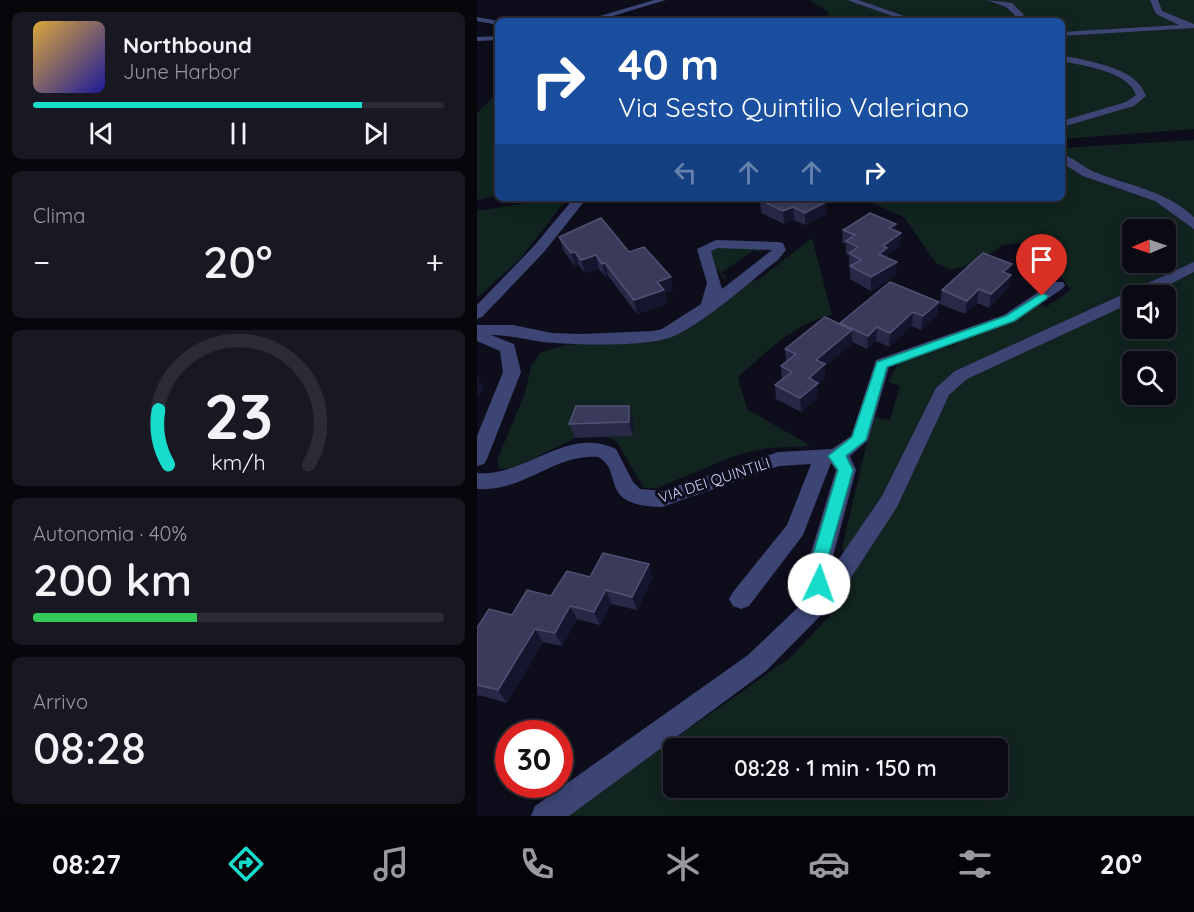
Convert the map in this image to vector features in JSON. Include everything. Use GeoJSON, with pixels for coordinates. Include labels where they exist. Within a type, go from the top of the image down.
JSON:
{"type":"FeatureCollection","features":[{"type":"Feature","properties":{"kind":"street"},"geometry":{"type":"LineString","coordinates":[[593,18],[662,0]]}},
{"type":"Feature","properties":{"kind":"street"},"geometry":{"type":"LineString","coordinates":[[851,0],[905,18]]}},
{"type":"Feature","properties":{"kind":"street"},"geometry":{"type":"LineString","coordinates":[[991,0],[1015,8],[1020,15],[1016,18]]}},
{"type":"Feature","properties":{"kind":"street"},"geometry":{"type":"LineString","coordinates":[[1154,0],[1155,8],[1173,22],[1173,28]]}},
{"type":"Feature","properties":{"kind":"street"},"geometry":{"type":"LineString","coordinates":[[870,7],[875,18]]}},
{"type":"Feature","properties":{"kind":"street"},"geometry":{"type":"LineString","coordinates":[[1165,16],[1181,25],[1194,24]]}},
{"type":"Feature","properties":{"kind":"street"},"geometry":{"type":"LineString","coordinates":[[477,19],[495,23]]}},
{"type":"Feature","properties":{"kind":"street"},"geometry":{"type":"LineString","coordinates":[[1065,34],[1173,28],[1194,24]]}},
{"type":"Feature","properties":{"kind":"street"},"geometry":{"type":"LineString","coordinates":[[477,39],[495,38]]}},
{"type":"Feature","properties":{"kind":"street"},"geometry":{"type":"LineString","coordinates":[[1065,59],[1121,76],[1136,84],[1141,90],[1141,96],[1130,104],[1065,123]]}},
{"type":"Feature","properties":{"kind":"street"},"geometry":{"type":"LineString","coordinates":[[1065,160],[1094,177],[1152,194],[1184,215],[1194,225]]}},
{"type":"Feature","properties":{"kind":"street"},"geometry":{"type":"LineString","coordinates":[[477,314],[539,249],[579,201]]}},
{"type":"Feature","properties":{"kind":"street"},"geometry":{"type":"LineString","coordinates":[[477,330],[513,330],[562,339],[641,337],[668,332],[707,307],[773,257],[779,250],[778,246],[716,244],[704,249],[715,278],[713,298],[707,307]]}},
{"type":"Feature","properties":{"kind":"street"},"geometry":{"type":"LineString","coordinates":[[1158,285],[1181,275],[1194,266]]}},
{"type":"Feature","properties":{"kind":"street"},"geometry":{"type":"LineString","coordinates":[[741,599],[796,529],[829,457],[858,440],[882,364],[1010,318],[1058,285]]}},
{"type":"Feature","properties":{"kind":"street"},"geometry":{"type":"LineString","coordinates":[[545,816],[757,663],[829,592],[890,501],[942,392],[961,375],[1122,301]]}},
{"type":"Feature","properties":{"kind":"street"},"geometry":{"type":"LineString","coordinates":[[477,335],[508,348],[513,372],[477,459]]}},
{"type":"Feature","properties":{"kind":"street","name":"VIA DEI QUINTILI"},"geometry":{"type":"LineString","coordinates":[[477,481],[488,484],[507,481],[574,451],[600,450],[609,454],[627,490],[634,498],[649,500],[662,499],[778,459],[829,457]]}},
{"type":"Feature","properties":{"kind":"street"},"geometry":{"type":"LineString","coordinates":[[829,457],[843,461],[846,470],[816,572],[819,584],[829,592]]}},
{"type":"Feature","properties":{"kind":"green space"},"geometry":{"type":"Polygon","coordinates":[[[810,0],[1194,0],[1194,129],[1065,139],[1065,18],[822,18],[830,14],[810,0]]]}},
{"type":"Feature","properties":{"kind":"green space"},"geometry":{"type":"Polygon","coordinates":[[[495,95],[495,197],[477,200],[477,113],[495,95]]]}},
{"type":"Feature","properties":{"kind":"green space"},"geometry":{"type":"Polygon","coordinates":[[[1194,140],[1194,816],[564,816],[663,747],[663,798],[1008,798],[1008,738],[675,738],[791,657],[841,604],[843,544],[873,417],[890,420],[900,386],[888,382],[901,358],[952,346],[1036,303],[1046,307],[1071,290],[1058,272],[1020,243],[1002,245],[981,261],[951,270],[936,263],[904,217],[868,201],[1065,201],[1065,148],[1194,140]]]}},
{"type":"Feature","properties":{"kind":"green space"},"geometry":{"type":"Polygon","coordinates":[[[539,201],[568,201],[561,206],[520,259],[477,298],[477,211],[539,201]]]}},
{"type":"Feature","properties":{"kind":"green space"},"geometry":{"type":"Polygon","coordinates":[[[812,238],[832,315],[818,319],[793,332],[738,377],[747,409],[811,446],[767,448],[737,455],[657,488],[644,488],[617,442],[581,421],[575,438],[514,468],[499,469],[497,460],[525,393],[531,366],[541,352],[566,345],[670,335],[724,303],[746,282],[758,280],[812,238]]]}},
{"type":"Feature","properties":{"kind":"green space"},"geometry":{"type":"Polygon","coordinates":[[[718,247],[758,248],[763,253],[754,250],[721,273],[727,277],[723,279],[708,253],[718,247]]]}},
{"type":"Feature","properties":{"kind":"building"},"geometry":{"type":"Polygon","coordinates":[[[762,201],[826,202],[805,213],[793,207],[783,211],[762,201]]]}},
{"type":"Feature","properties":{"kind":"building"},"geometry":{"type":"Polygon","coordinates":[[[870,213],[896,224],[889,228],[901,233],[883,246],[887,248],[879,254],[897,262],[871,277],[850,266],[861,260],[849,253],[858,247],[846,241],[855,235],[843,230],[870,213]]]}},
{"type":"Feature","properties":{"kind":"building"},"geometry":{"type":"Polygon","coordinates":[[[601,218],[629,252],[644,247],[671,277],[657,282],[664,290],[634,300],[596,255],[581,260],[575,252],[571,253],[559,237],[601,218]]]}},
{"type":"Feature","properties":{"kind":"building"},"geometry":{"type":"Polygon","coordinates":[[[983,253],[1012,264],[1003,272],[1011,275],[991,294],[979,289],[967,301],[942,290],[983,253]]]}},
{"type":"Feature","properties":{"kind":"building"},"geometry":{"type":"Polygon","coordinates":[[[890,282],[939,302],[923,316],[913,312],[890,333],[877,327],[868,336],[840,323],[890,282]]]}},
{"type":"Feature","properties":{"kind":"building"},"geometry":{"type":"Polygon","coordinates":[[[825,317],[852,330],[816,360],[825,364],[809,378],[818,383],[800,398],[775,385],[792,372],[781,366],[796,354],[785,349],[825,317]]]}},
{"type":"Feature","properties":{"kind":"building"},"geometry":{"type":"Polygon","coordinates":[[[576,406],[629,406],[629,422],[569,424],[576,406]]]}},
{"type":"Feature","properties":{"kind":"building"},"geometry":{"type":"Polygon","coordinates":[[[603,553],[649,564],[632,597],[606,590],[594,612],[570,606],[555,633],[535,629],[498,690],[477,685],[477,628],[489,609],[512,615],[527,590],[551,596],[567,571],[590,577],[603,553]]]}},
{"type":"Feature","properties":{"kind":"route"},"geometry":{"type":"LineString","coordinates":[[819,584],[816,572],[846,470],[843,461],[836,456],[858,440],[871,406],[882,364],[1010,318],[1042,296]]}}]}
